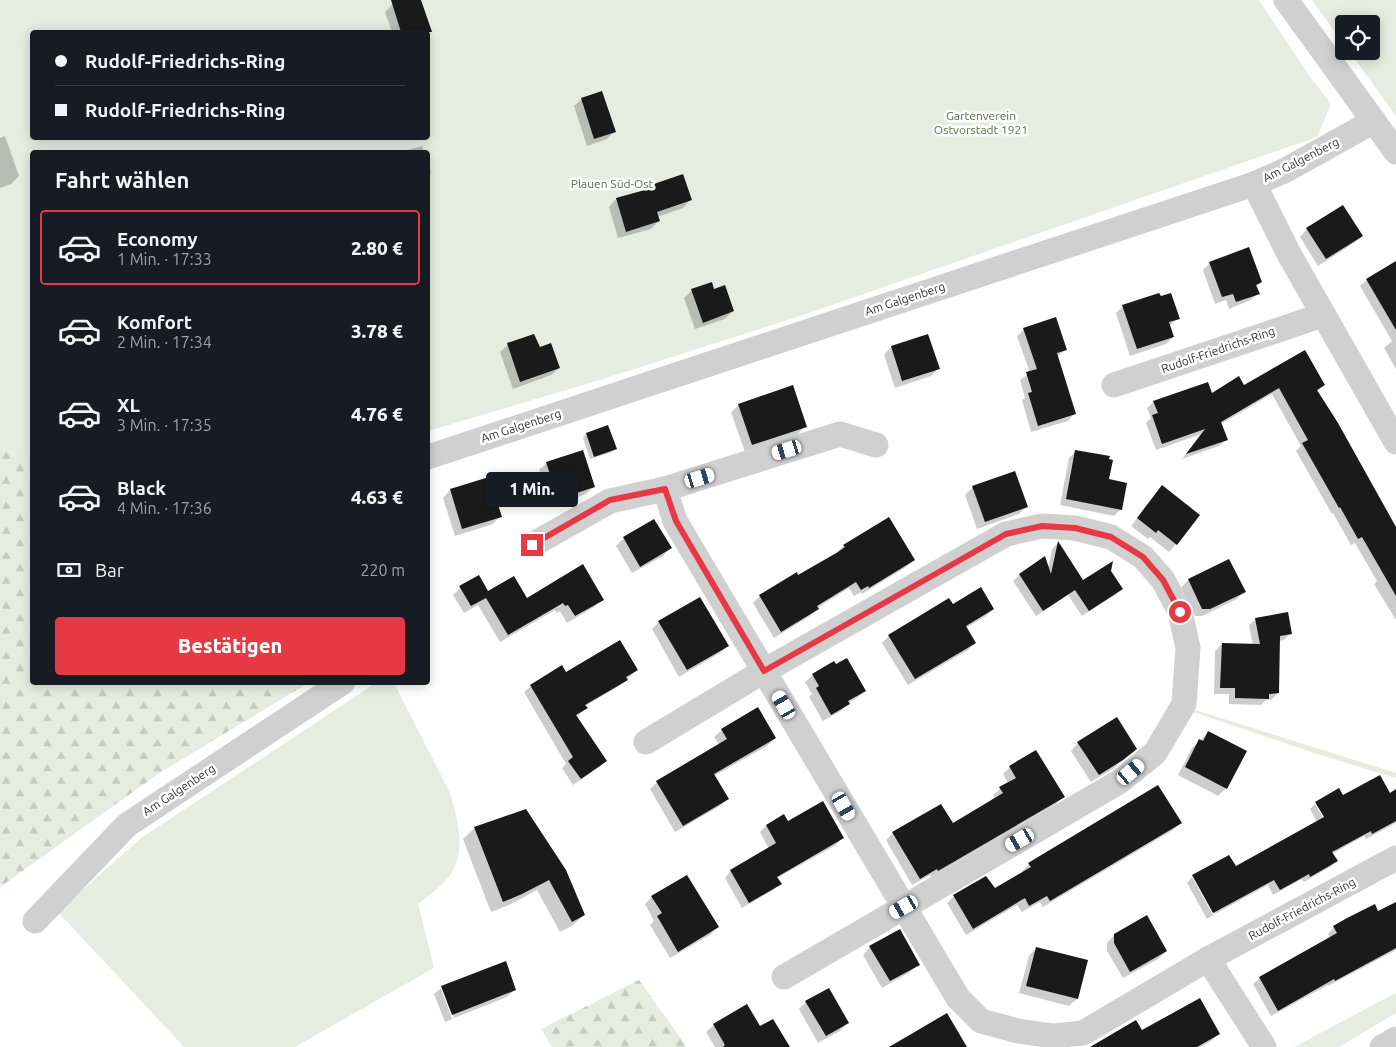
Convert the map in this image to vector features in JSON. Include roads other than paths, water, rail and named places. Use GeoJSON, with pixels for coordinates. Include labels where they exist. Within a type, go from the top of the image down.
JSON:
{"type":"FeatureCollection","features":[{"type":"Feature","properties":{"kind":"street"},"geometry":{"type":"LineString","coordinates":[[1286,0],[1396,152]]}},
{"type":"Feature","properties":{"kind":"street","name":"Am Galgenberg"},"geometry":{"type":"LineString","coordinates":[[430,456],[1254,184],[1286,170],[1374,121]]}},
{"type":"Feature","properties":{"kind":"street"},"geometry":{"type":"LineString","coordinates":[[1254,184],[1289,254],[1396,442]]}},
{"type":"Feature","properties":{"kind":"street","name":"Rudolf-Friedrichs-Ring"},"geometry":{"type":"LineString","coordinates":[[1114,385],[1323,315]]}},
{"type":"Feature","properties":{"kind":"street"},"geometry":{"type":"LineString","coordinates":[[532,545],[610,500],[665,489],[840,434],[876,445]]}},
{"type":"Feature","properties":{"kind":"street","name":"Rudolf-Friedrichs-Ring"},"geometry":{"type":"LineString","coordinates":[[665,489],[676,521],[958,998],[981,1021],[1016,1039],[1083,1033],[1208,959],[1396,858]]}},
{"type":"Feature","properties":{"kind":"street"},"geometry":{"type":"LineString","coordinates":[[646,742],[764,671],[1006,534],[1042,526],[1075,528],[1111,537],[1143,557],[1163,580],[1180,612],[1188,648],[1184,704],[1155,753],[1120,782],[784,977]]}},
{"type":"Feature","properties":{"kind":"street","name":"Am Galgenberg"},"geometry":{"type":"LineString","coordinates":[[35,921],[127,824],[338,685]]}},
{"type":"Feature","properties":{"kind":"street"},"geometry":{"type":"LineString","coordinates":[[1208,959],[1264,1047]]}},
{"type":"Feature","properties":{"kind":"street"},"geometry":{"type":"LineString","coordinates":[[1382,1047],[1396,1039]]}},
{"type":"Feature","properties":{"kind":"park label","name":"Gartenverein Ostvorstadt 1921"},"geometry":{"type":"Point","coordinates":[981,123]}},
{"type":"Feature","properties":{"kind":"park label","name":"Plauen Süd-Ost"},"geometry":{"type":"Point","coordinates":[612,184]}}]}
